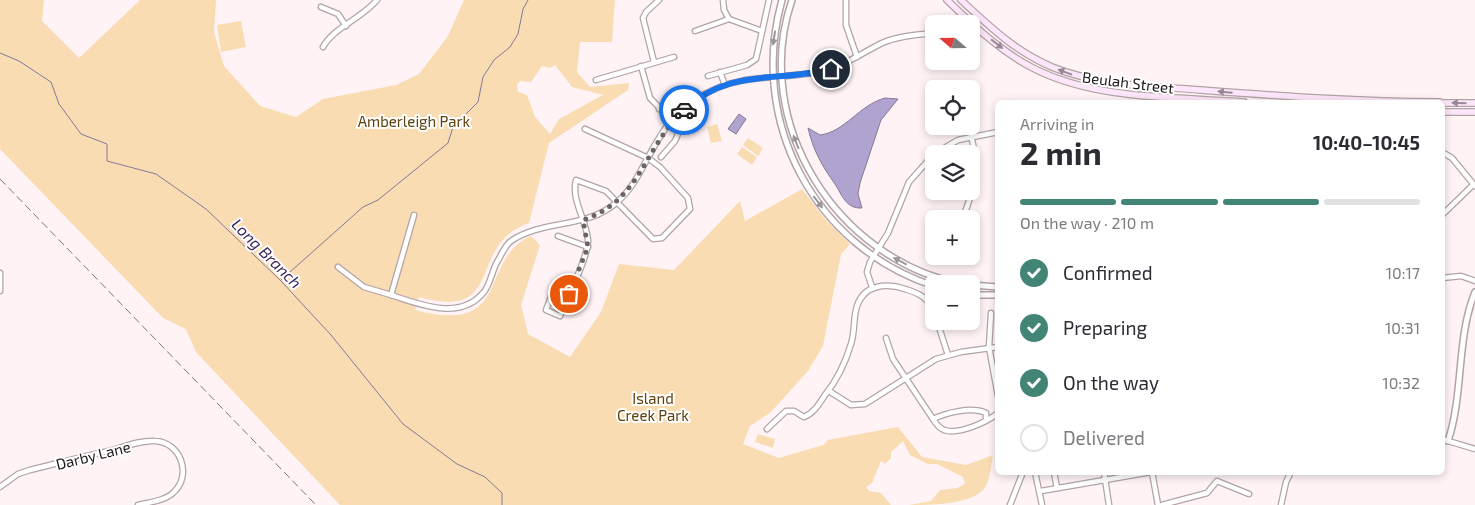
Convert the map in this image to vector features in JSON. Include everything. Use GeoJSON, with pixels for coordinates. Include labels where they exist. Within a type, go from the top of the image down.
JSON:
{"type":"FeatureCollection","features":[{"type":"Feature","properties":{"kind":"main road","name":"Beulah Street"},"geometry":{"type":"LineString","coordinates":[[948,0],[1001,48],[1031,67],[1065,82],[1115,92],[1218,100]]}},
{"type":"Feature","properties":{"kind":"main road","name":"Beulah Street"},"geometry":{"type":"LineString","coordinates":[[961,0],[993,30],[1020,51],[1051,66],[1084,78],[1126,84],[1309,100]]}},
{"type":"Feature","properties":{"kind":"main road","name":"Beulah Street"},"geometry":{"type":"LineString","coordinates":[[1445,102],[1475,103]]}},
{"type":"Feature","properties":{"kind":"main road"},"geometry":{"type":"LineString","coordinates":[[1445,112],[1475,112]]}},
{"type":"Feature","properties":{"kind":"street"},"geometry":{"type":"LineString","coordinates":[[323,47],[329,37],[361,16],[377,0]]}},
{"type":"Feature","properties":{"kind":"street"},"geometry":{"type":"LineString","coordinates":[[654,62],[643,18],[646,12],[659,0]]}},
{"type":"Feature","properties":{"kind":"street"},"geometry":{"type":"LineString","coordinates":[[723,0],[724,10],[729,19]]}},
{"type":"Feature","properties":{"kind":"street"},"geometry":{"type":"LineString","coordinates":[[708,76],[747,65],[756,59],[769,0]]}},
{"type":"Feature","properties":{"kind":"street"},"geometry":{"type":"LineString","coordinates":[[782,0],[772,46],[772,76],[780,128],[802,177],[834,221],[874,256],[904,274],[925,282]]}},
{"type":"Feature","properties":{"kind":"street"},"geometry":{"type":"LineString","coordinates":[[792,0],[783,34],[781,75],[790,126],[811,175],[844,219],[879,249],[931,275]]}},
{"type":"Feature","properties":{"kind":"street"},"geometry":{"type":"LineString","coordinates":[[846,0],[846,25],[857,57]]}},
{"type":"Feature","properties":{"kind":"street"},"geometry":{"type":"LineString","coordinates":[[321,6],[338,14],[346,26]]}},
{"type":"Feature","properties":{"kind":"street"},"geometry":{"type":"LineString","coordinates":[[695,30],[729,19],[762,30]]}},
{"type":"Feature","properties":{"kind":"street"},"geometry":{"type":"LineString","coordinates":[[338,267],[364,287],[436,308],[452,309],[469,303],[484,293],[491,272],[510,242],[545,226],[583,220],[604,212],[616,202],[632,186],[658,139],[672,121],[690,104],[725,85],[744,79],[821,71],[857,57],[893,39],[925,35]]}},
{"type":"Feature","properties":{"kind":"street"},"geometry":{"type":"LineString","coordinates":[[596,80],[674,57]]}},
{"type":"Feature","properties":{"kind":"street"},"geometry":{"type":"LineString","coordinates":[[641,66],[650,98],[680,129],[680,133],[660,157]]}},
{"type":"Feature","properties":{"kind":"street"},"geometry":{"type":"LineString","coordinates":[[720,72],[725,85]]}},
{"type":"Feature","properties":{"kind":"street"},"geometry":{"type":"LineString","coordinates":[[659,109],[682,101]]}},
{"type":"Feature","properties":{"kind":"street"},"geometry":{"type":"LineString","coordinates":[[569,294],[554,289],[546,310],[560,316],[569,294],[588,247],[574,189],[576,180],[601,188],[653,240],[662,238],[690,209],[688,198],[660,167],[648,158],[585,129]]}},
{"type":"Feature","properties":{"kind":"street"},"geometry":{"type":"LineString","coordinates":[[948,145],[971,136],[995,132]]}},
{"type":"Feature","properties":{"kind":"street"},"geometry":{"type":"LineString","coordinates":[[965,210],[975,183],[976,160],[971,136]]}},
{"type":"Feature","properties":{"kind":"street"},"geometry":{"type":"LineString","coordinates":[[1445,154],[1452,158],[1474,185],[1445,212]]}},
{"type":"Feature","properties":{"kind":"street"},"geometry":{"type":"LineString","coordinates":[[872,287],[867,272],[894,222],[910,182],[925,164]]}},
{"type":"Feature","properties":{"kind":"street"},"geometry":{"type":"LineString","coordinates":[[391,295],[414,215]]}},
{"type":"Feature","properties":{"kind":"street"},"geometry":{"type":"LineString","coordinates":[[558,236],[588,247]]}},
{"type":"Feature","properties":{"kind":"street"},"geometry":{"type":"LineString","coordinates":[[0,273],[0,291]]}},
{"type":"Feature","properties":{"kind":"street"},"geometry":{"type":"LineString","coordinates":[[1445,278],[1462,276],[1475,281]]}},
{"type":"Feature","properties":{"kind":"street"},"geometry":{"type":"LineString","coordinates":[[767,429],[786,411],[794,411],[804,417],[810,414],[829,391],[846,361],[852,341],[857,306],[872,287],[889,284],[908,290],[925,299]]}},
{"type":"Feature","properties":{"kind":"street"},"geometry":{"type":"LineString","coordinates":[[980,285],[995,286]]}},
{"type":"Feature","properties":{"kind":"street"},"geometry":{"type":"LineString","coordinates":[[1475,292],[1467,321],[1457,409],[1446,440],[1475,449]]}},
{"type":"Feature","properties":{"kind":"street"},"geometry":{"type":"LineString","coordinates":[[980,295],[995,296]]}},
{"type":"Feature","properties":{"kind":"street"},"geometry":{"type":"LineString","coordinates":[[991,313],[989,347],[995,380]]}},
{"type":"Feature","properties":{"kind":"street"},"geometry":{"type":"LineString","coordinates":[[940,330],[948,355]]}},
{"type":"Feature","properties":{"kind":"street"},"geometry":{"type":"LineString","coordinates":[[886,338],[893,359],[904,379],[939,427],[949,431],[962,430],[995,415]]}},
{"type":"Feature","properties":{"kind":"street"},"geometry":{"type":"LineString","coordinates":[[829,391],[846,403],[857,406],[873,400],[922,366],[948,355],[995,347]]}},
{"type":"Feature","properties":{"kind":"street"},"geometry":{"type":"LineString","coordinates":[[933,419],[980,410],[986,413],[986,420]]}},
{"type":"Feature","properties":{"kind":"street","name":"Darby Lane"},"geometry":{"type":"LineString","coordinates":[[0,487],[13,477],[30,470],[146,442],[158,441],[169,446],[182,462],[183,477],[173,493],[159,500],[138,505]]}},
{"type":"Feature","properties":{"kind":"street"},"geometry":{"type":"LineString","coordinates":[[1010,505],[1022,475]]}},
{"type":"Feature","properties":{"kind":"street"},"geometry":{"type":"LineString","coordinates":[[1037,475],[1042,505]]}},
{"type":"Feature","properties":{"kind":"street"},"geometry":{"type":"LineString","coordinates":[[1055,475],[1057,488]]}},
{"type":"Feature","properties":{"kind":"street"},"geometry":{"type":"LineString","coordinates":[[1104,475],[1109,505]]}},
{"type":"Feature","properties":{"kind":"street"},"geometry":{"type":"LineString","coordinates":[[1041,491],[1134,475]]}},
{"type":"Feature","properties":{"kind":"street"},"geometry":{"type":"LineString","coordinates":[[1153,475],[1160,505],[1207,493],[1217,481],[1249,494]]}},
{"type":"Feature","properties":{"kind":"street"},"geometry":{"type":"LineString","coordinates":[[1281,505],[1290,475]]}},
{"type":"Feature","properties":{"kind":"green space"},"geometry":{"type":"Polygon","coordinates":[[[0,0],[44,0],[42,21],[79,58],[140,0],[216,0],[214,32],[224,66],[260,106],[296,117],[323,99],[396,85],[419,74],[448,36],[464,0],[615,0],[612,42],[580,42],[577,72],[590,87],[629,83],[628,90],[549,143],[529,223],[510,233],[498,247],[476,290],[464,299],[446,302],[419,297],[415,310],[446,315],[467,313],[481,304],[490,292],[504,261],[515,247],[531,236],[540,245],[521,305],[528,334],[570,357],[601,312],[619,264],[674,270],[740,201],[745,221],[802,189],[825,219],[850,244],[841,254],[823,346],[808,371],[771,412],[750,426],[743,444],[779,458],[823,445],[828,440],[898,427],[922,457],[966,465],[993,455],[988,482],[978,494],[959,501],[909,505],[931,501],[940,490],[957,488],[965,484],[963,477],[937,464],[928,464],[910,455],[903,441],[891,452],[891,458],[885,464],[881,461],[872,483],[866,487],[869,491],[881,493],[891,505],[340,505],[196,352],[186,329],[163,318],[0,149],[0,0]],[[555,65],[550,68],[542,66],[531,82],[520,81],[517,84],[518,92],[527,95],[535,117],[550,134],[559,119],[603,95],[572,87],[555,65]]]}},
{"type":"Feature","properties":{"kind":"green space"},"geometry":{"type":"Polygon","coordinates":[[[241,21],[246,47],[221,52],[217,25],[241,21]]]}},
{"type":"Feature","properties":{"kind":"green space"},"geometry":{"type":"Polygon","coordinates":[[[717,124],[722,141],[711,143],[707,127],[717,124]]]}},
{"type":"Feature","properties":{"kind":"green space"},"geometry":{"type":"Polygon","coordinates":[[[748,138],[763,148],[758,156],[743,145],[748,138]]]}},
{"type":"Feature","properties":{"kind":"green space"},"geometry":{"type":"Polygon","coordinates":[[[742,147],[757,157],[752,165],[737,154],[742,147]]]}},
{"type":"Feature","properties":{"kind":"green space"},"geometry":{"type":"Polygon","coordinates":[[[758,434],[775,439],[773,448],[755,442],[758,434]]]}},
{"type":"Feature","properties":{"kind":"shaded area"},"geometry":{"type":"Polygon","coordinates":[[[885,98],[898,99],[881,120],[860,183],[858,194],[862,208],[857,208],[848,204],[818,158],[808,128],[820,135],[829,133],[845,124],[867,106],[885,98]]]}},
{"type":"Feature","properties":{"kind":"shaded area"},"geometry":{"type":"Polygon","coordinates":[[[739,114],[746,119],[736,134],[728,129],[739,114]]]}},
{"type":"Feature","properties":{"kind":"waterway"},"geometry":{"type":"LineString","coordinates":[[281,280],[363,207],[378,200],[448,143],[453,127],[478,102],[483,77],[494,60],[510,47],[518,34],[523,9],[528,0]]}},
{"type":"Feature","properties":{"kind":"waterway","name":"Long Branch"},"geometry":{"type":"LineString","coordinates":[[0,53],[19,61],[51,82],[59,104],[81,134],[107,144],[107,161],[156,174],[206,209],[281,281],[331,335],[403,424],[457,464],[485,477],[502,493],[502,505]]}},
{"type":"Feature","properties":{"kind":"railway"},"geometry":{"type":"LineString","coordinates":[[0,179],[316,505]]}},
{"type":"Feature","properties":{"kind":"way so far"},"geometry":{"type":"LineString","coordinates":[[569,294],[588,247],[588,237],[583,220],[604,212],[628,191],[639,175],[658,139],[672,121],[684,110]]}},
{"type":"Feature","properties":{"kind":"route"},"geometry":{"type":"LineString","coordinates":[[684,110],[704,95],[734,81],[762,76],[806,74],[831,69]]}},
{"type":"Feature","properties":{"kind":"park label","name":"Amberleigh Park"},"geometry":{"type":"Point","coordinates":[414,121]}},
{"type":"Feature","properties":{"kind":"park label","name":"Island Creek Park"},"geometry":{"type":"Point","coordinates":[653,406]}}]}
